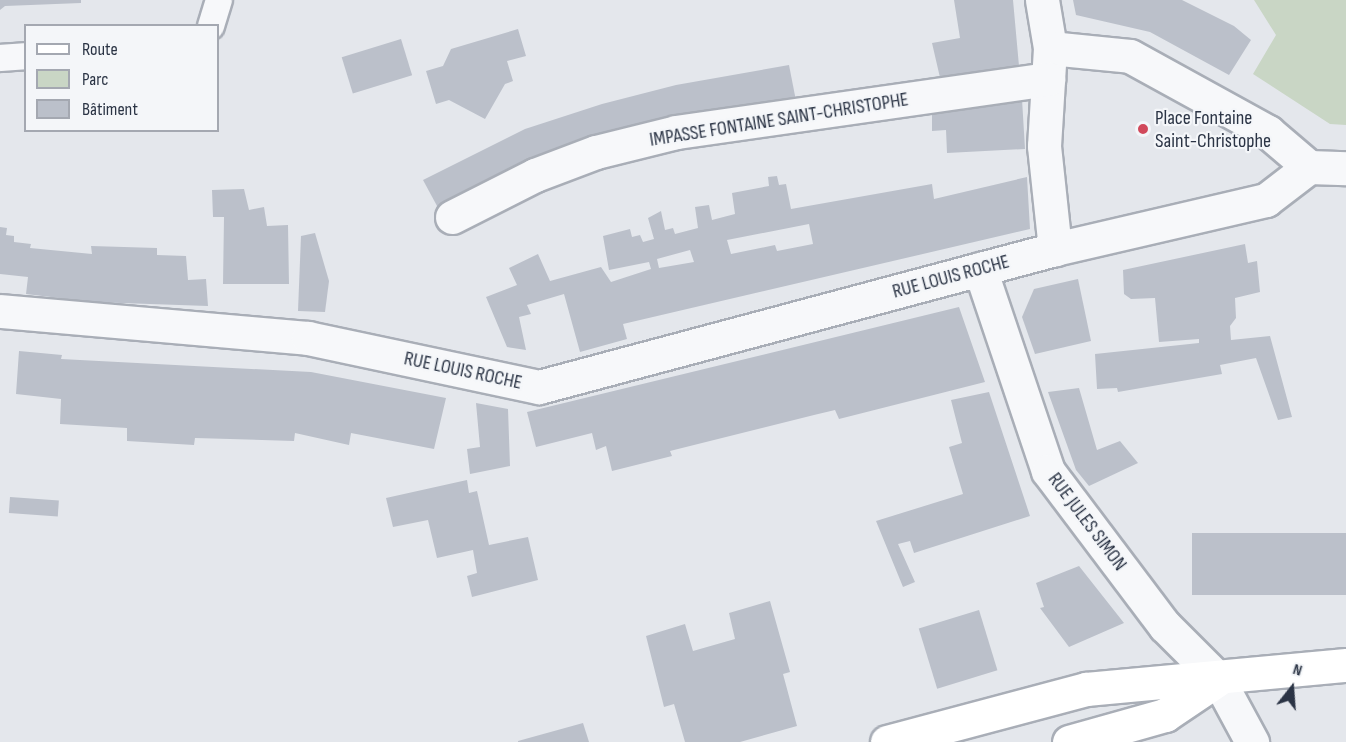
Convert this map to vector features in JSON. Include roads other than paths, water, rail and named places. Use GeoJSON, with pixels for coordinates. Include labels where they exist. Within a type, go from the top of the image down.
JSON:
{"type":"FeatureCollection","features":[{"type":"Feature","properties":{"kind":"main road"},"geometry":{"type":"LineString","coordinates":[[887,742],[1086,689],[1218,679],[1346,665]]}},
{"type":"Feature","properties":{"kind":"main road"},"geometry":{"type":"LineString","coordinates":[[1068,742],[1165,715],[1218,679]]}},
{"type":"Feature","properties":{"kind":"street"},"geometry":{"type":"LineString","coordinates":[[1042,0],[1049,64],[1044,146],[1055,249],[1266,200],[1309,167]]}},
{"type":"Feature","properties":{"kind":"street"},"geometry":{"type":"LineString","coordinates":[[1049,64],[1130,56],[1268,132],[1309,167],[1346,168]]}},
{"type":"Feature","properties":{"kind":"street","name":"IMPASSE FONTAINE SAINT-CHRISTOPHE"},"geometry":{"type":"LineString","coordinates":[[452,217],[534,174],[596,152],[676,132],[1049,64]]}},
{"type":"Feature","properties":{"kind":"street","name":"RUE LOUIS ROCHE"},"geometry":{"type":"LineString","coordinates":[[0,311],[308,338],[539,387],[1055,249]]}},
{"type":"Feature","properties":{"kind":"street","name":"RUE JULES SIMON"},"geometry":{"type":"LineString","coordinates":[[980,269],[1048,471],[1166,626],[1218,679],[1252,742]]}},
{"type":"Feature","properties":{"kind":"lane"},"geometry":{"type":"LineString","coordinates":[[212,24],[219,0]]}},
{"type":"Feature","properties":{"kind":"lane"},"geometry":{"type":"LineString","coordinates":[[0,58],[24,56]]}},
{"type":"Feature","properties":{"kind":"place","name":"Place Fontaine Saint-Christophe"},"geometry":{"type":"Point","coordinates":[1143,129]}}]}
